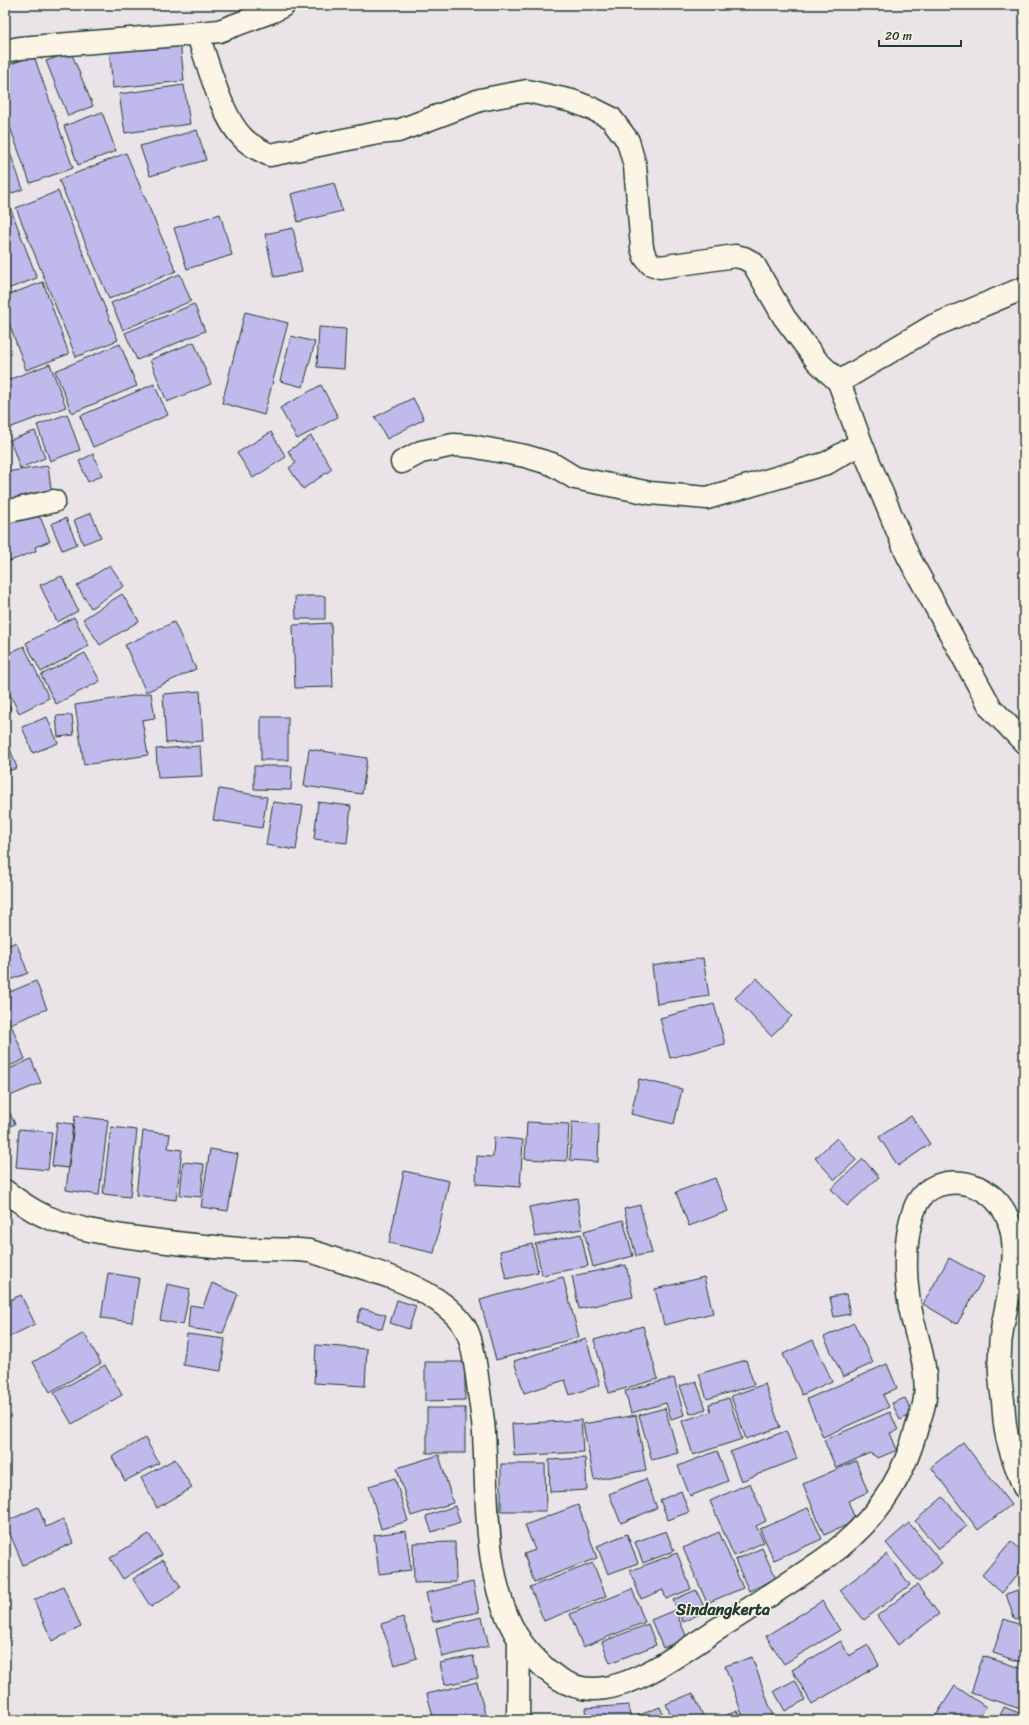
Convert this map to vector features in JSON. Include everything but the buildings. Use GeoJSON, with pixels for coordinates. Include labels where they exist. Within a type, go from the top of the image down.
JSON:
{"type":"FeatureCollection","features":[{"type":"Feature","properties":{"kind":"street"},"geometry":{"type":"LineString","coordinates":[[5,51],[20,48],[219,31],[273,11],[284,5]]}},
{"type":"Feature","properties":{"kind":"street"},"geometry":{"type":"LineString","coordinates":[[197,33],[225,113],[241,137],[254,147],[270,155],[378,133],[398,131],[480,100],[527,91],[572,101],[611,118],[628,141],[634,166],[640,237],[645,257],[652,264],[660,267],[736,256],[753,263],[784,317],[817,361],[840,382],[861,443],[908,556],[991,708],[1024,742]]}},
{"type":"Feature","properties":{"kind":"street"},"geometry":{"type":"LineString","coordinates":[[840,382],[933,326],[1024,288]]}},
{"type":"Feature","properties":{"kind":"street"},"geometry":{"type":"LineString","coordinates":[[402,462],[422,452],[446,446],[471,446],[525,456],[552,464],[575,478],[650,493],[707,498],[827,463],[861,443]]}},
{"type":"Feature","properties":{"kind":"street"},"geometry":{"type":"LineString","coordinates":[[5,512],[54,501]]}},
{"type":"Feature","properties":{"kind":"street"},"geometry":{"type":"LineString","coordinates":[[5,1191],[44,1216],[99,1233],[240,1249],[309,1251],[365,1268],[409,1284],[437,1300],[457,1316],[468,1334],[477,1375],[484,1430],[485,1475],[493,1568],[503,1608],[519,1640],[541,1666],[557,1678],[575,1686],[593,1689],[617,1685],[653,1670],[782,1588],[837,1550],[855,1534],[875,1512],[903,1471],[913,1444],[925,1398],[924,1364],[909,1298],[905,1271],[905,1246],[914,1206],[926,1190],[944,1183],[971,1184],[1002,1202],[1010,1219],[1014,1234],[1016,1260],[1000,1343],[1000,1372],[1006,1433],[1024,1487]]}},
{"type":"Feature","properties":{"kind":"street"},"geometry":{"type":"LineString","coordinates":[[518,1720],[519,1640]]}},
{"type":"Feature","properties":{"kind":"district","name":"Sindangkerta"},"geometry":{"type":"Point","coordinates":[723,1609]}}]}
